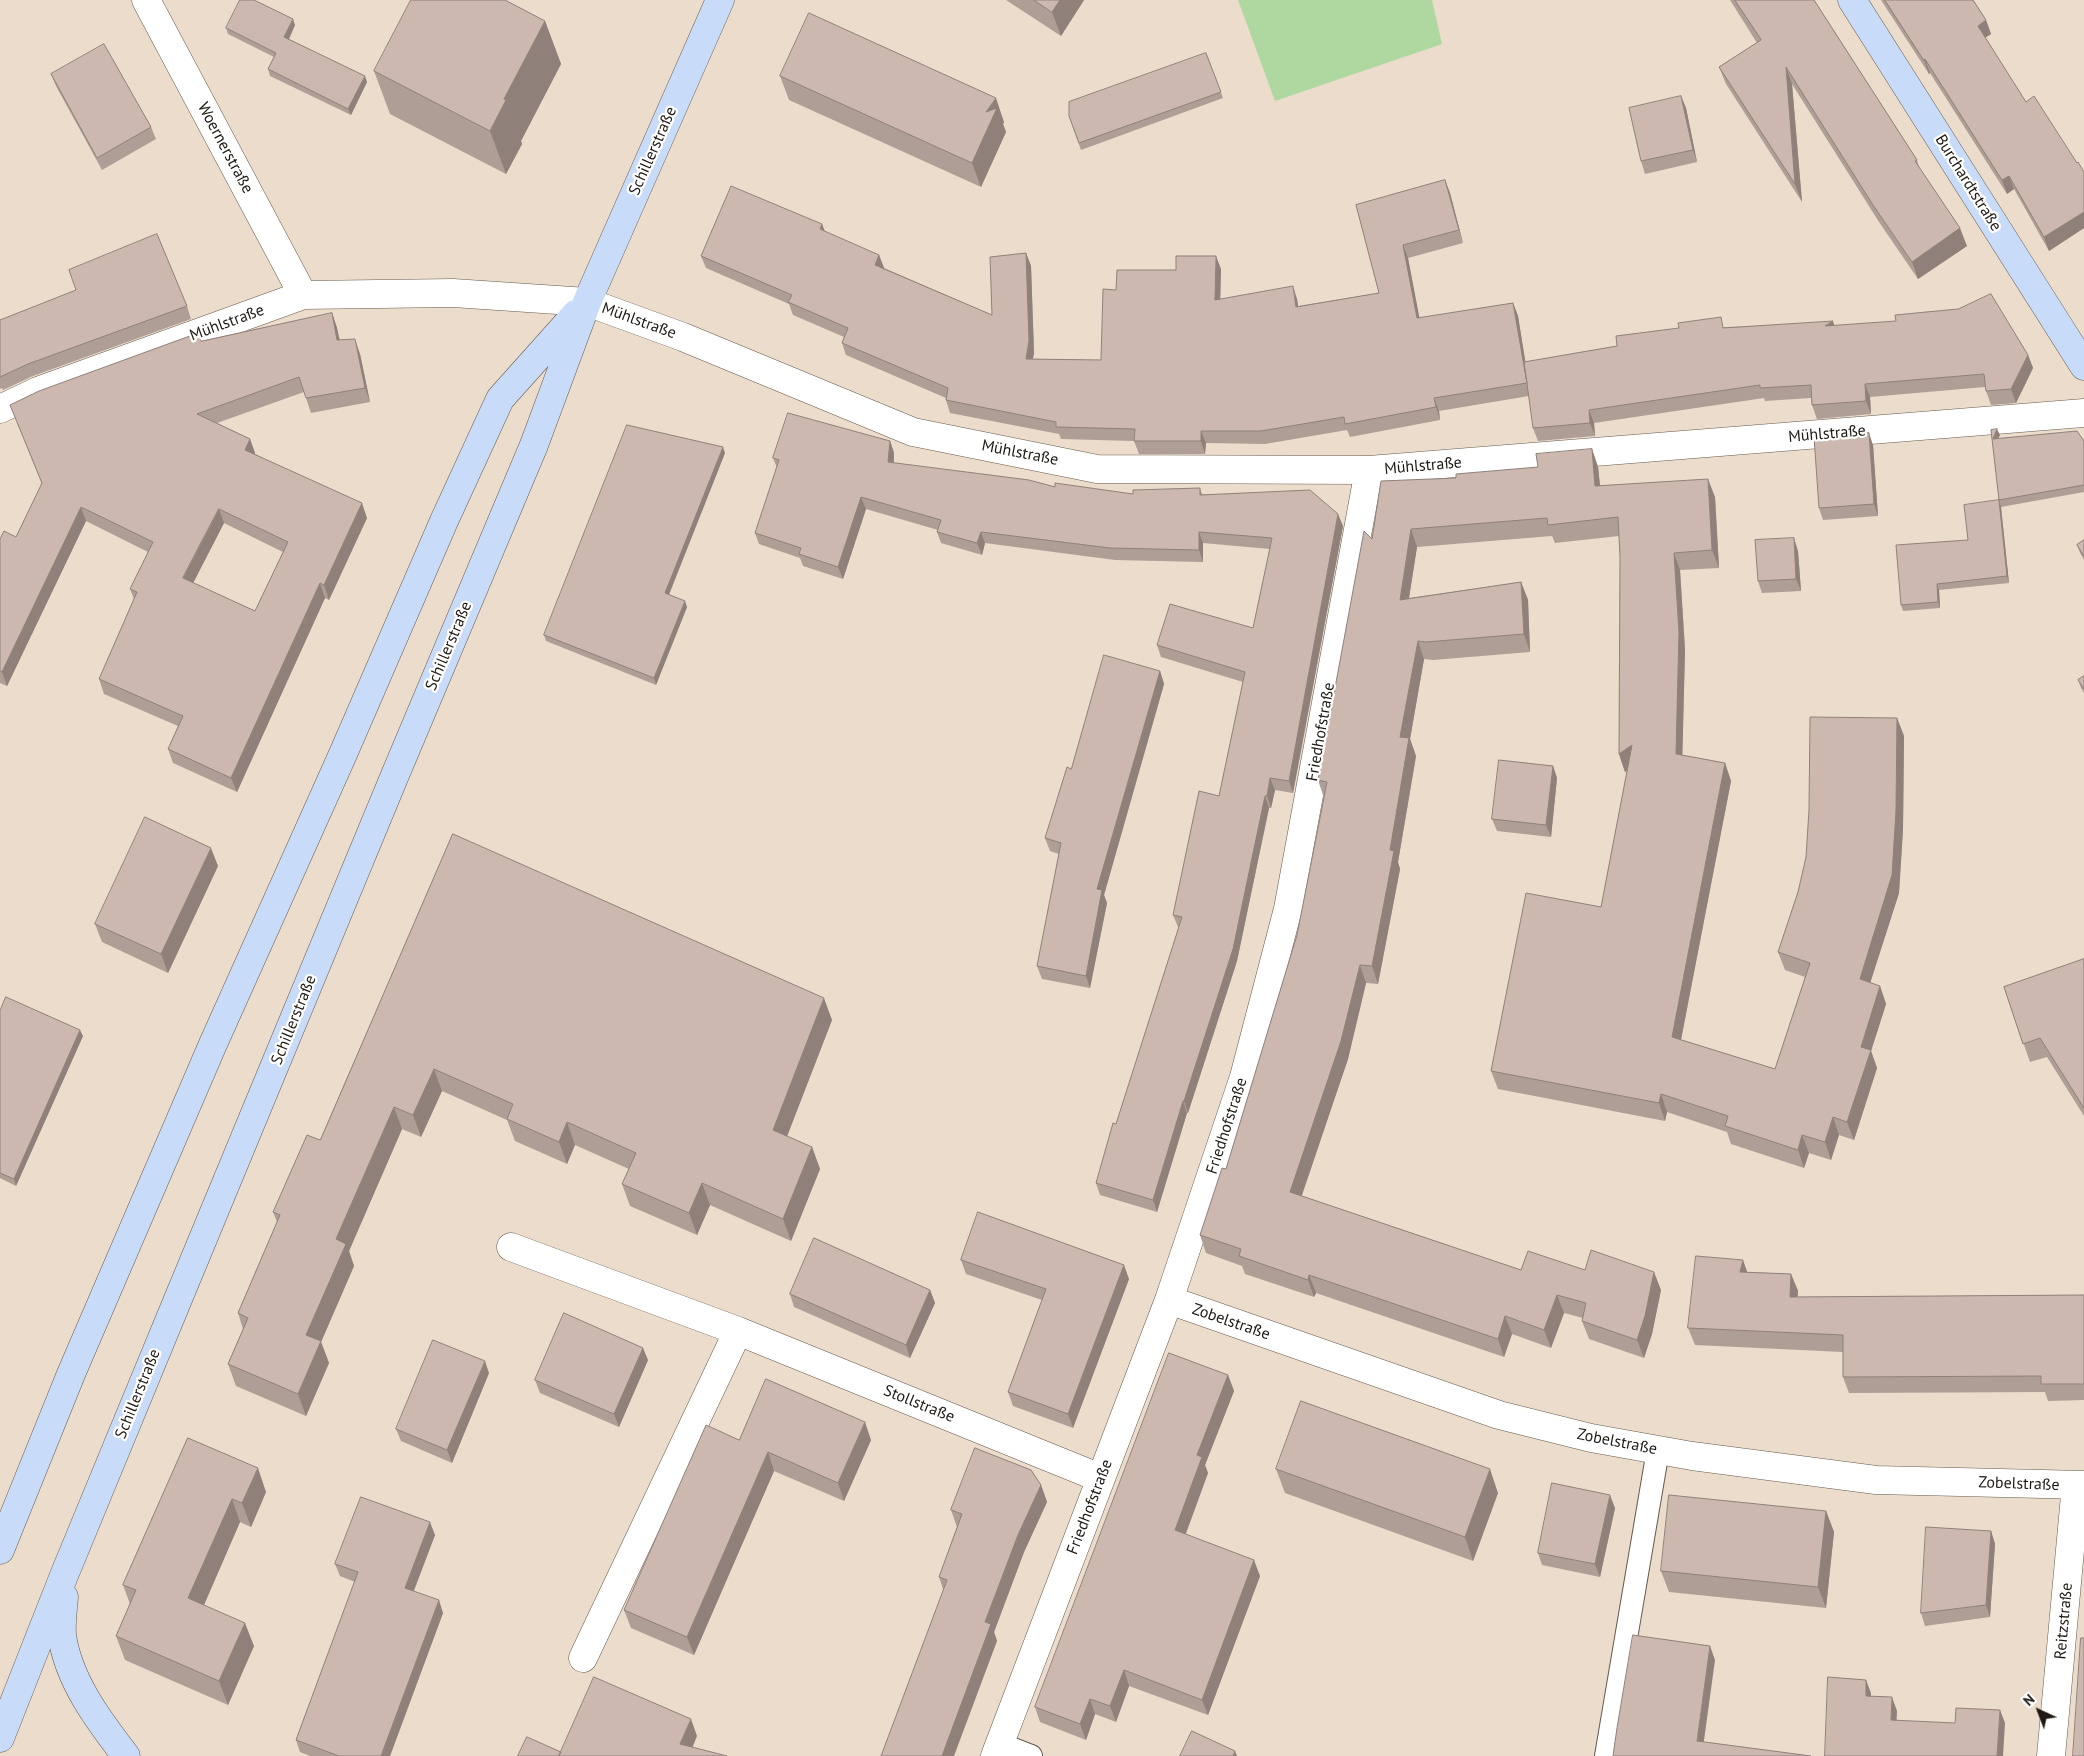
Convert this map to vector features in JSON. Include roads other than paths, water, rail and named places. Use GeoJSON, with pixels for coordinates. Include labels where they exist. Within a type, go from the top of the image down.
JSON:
{"type":"FeatureCollection","features":[{"type":"Feature","properties":{"kind":"main road","name":"Schillerstraße"},"geometry":{"type":"LineString","coordinates":[[0,1738],[65,1573],[395,775],[534,445],[586,302],[720,0]]}},
{"type":"Feature","properties":{"kind":"main road","name":"Burchardtstraße"},"geometry":{"type":"LineString","coordinates":[[1852,0],[2084,366]]}},
{"type":"Feature","properties":{"kind":"main road","name":"Schillerstraße"},"geometry":{"type":"LineString","coordinates":[[0,1550],[71,1374],[213,1044],[343,754],[444,521],[500,399],[586,302]]}},
{"type":"Feature","properties":{"kind":"main road"},"geometry":{"type":"LineString","coordinates":[[65,1573],[62,1634],[74,1678],[106,1731],[126,1756]]}},
{"type":"Feature","properties":{"kind":"street","name":"Woernerstraße"},"geometry":{"type":"LineString","coordinates":[[146,0],[303,295]]}},
{"type":"Feature","properties":{"kind":"street","name":"Mühlstraße"},"geometry":{"type":"LineString","coordinates":[[0,408],[38,391],[303,295],[453,293],[586,302],[683,337],[913,432],[1097,469],[1369,470],[2084,413]]}},
{"type":"Feature","properties":{"kind":"street","name":"Friedhofstraße"},"geometry":{"type":"LineString","coordinates":[[997,1750],[1170,1300],[1244,1077],[1288,909],[1369,470]]}},
{"type":"Feature","properties":{"kind":"street","name":"Stollstraße"},"geometry":{"type":"LineString","coordinates":[[511,1247],[738,1331],[1100,1478]]}},
{"type":"Feature","properties":{"kind":"street","name":"Zobelstraße"},"geometry":{"type":"LineString","coordinates":[[1170,1300],[1499,1415],[1591,1438],[1658,1450],[1876,1480],[2080,1485]]}},
{"type":"Feature","properties":{"kind":"street"},"geometry":{"type":"LineString","coordinates":[[583,1658],[738,1331]]}},
{"type":"Feature","properties":{"kind":"street","name":"Reitzstraße"},"geometry":{"type":"LineString","coordinates":[[2051,1756],[2080,1485]]}},
{"type":"Feature","properties":{"kind":"lane"},"geometry":{"type":"LineString","coordinates":[[1606,1756],[1658,1450]]}},
{"type":"Feature","properties":{"kind":"lane"},"geometry":{"type":"LineString","coordinates":[[997,1750],[1031,1756]]}}]}
